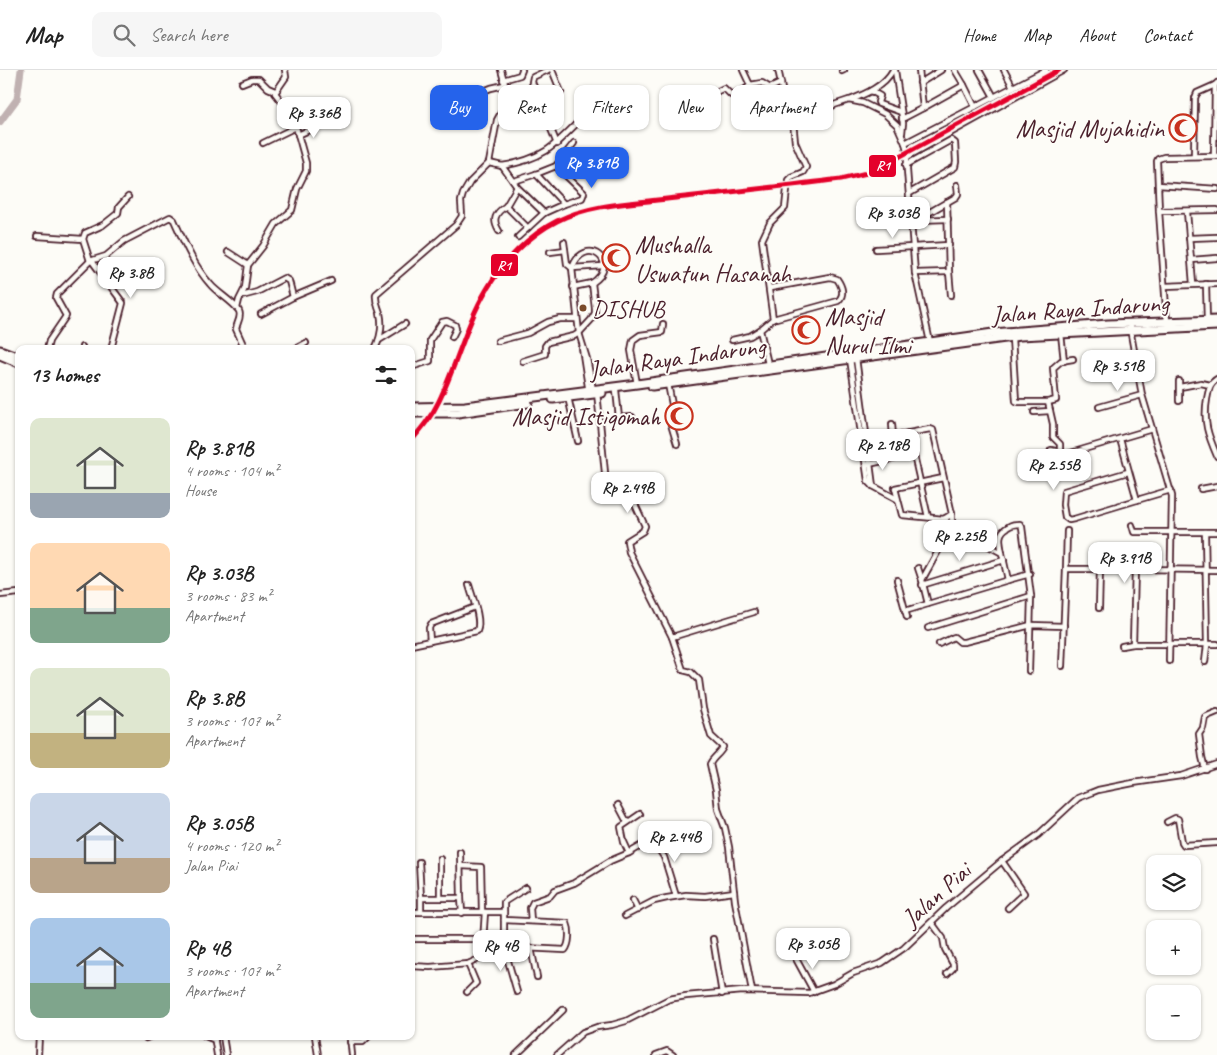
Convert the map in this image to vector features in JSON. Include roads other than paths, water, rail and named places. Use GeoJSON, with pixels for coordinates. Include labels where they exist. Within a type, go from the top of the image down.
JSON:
{"type":"FeatureCollection","features":[{"type":"Feature","properties":{"kind":"highway","name":"Jalan Raya Indarung"},"geometry":{"type":"LineString","coordinates":[[1148,326],[1167,322],[1217,320]]}},
{"type":"Feature","properties":{"kind":"highway","name":"Jalan Raya Indarung"},"geometry":{"type":"LineString","coordinates":[[417,412],[443,411],[465,406],[568,397],[593,391],[616,390],[1017,330],[1217,326]]}},
{"type":"Feature","properties":{"kind":"highway","name":"Jalan Raya Indarung"},"geometry":{"type":"LineString","coordinates":[[764,367],[853,359],[1012,338],[1130,327]]}},
{"type":"Feature","properties":{"kind":"highway"},"geometry":{"type":"LineString","coordinates":[[0,350],[15,356]]}},
{"type":"Feature","properties":{"kind":"highway"},"geometry":{"type":"LineString","coordinates":[[0,355],[15,361]]}},
{"type":"Feature","properties":{"kind":"highway","name":"Jalan Raya Indarung"},"geometry":{"type":"LineString","coordinates":[[515,402],[637,384],[664,383]]}},
{"type":"Feature","properties":{"kind":"street"},"geometry":{"type":"LineString","coordinates":[[275,91],[286,77],[285,70]]}},
{"type":"Feature","properties":{"kind":"street"},"geometry":{"type":"LineString","coordinates":[[377,345],[381,329],[376,294],[456,225],[462,216],[461,201],[463,194],[470,182],[489,163],[497,120],[507,102],[508,95],[500,70]]}},
{"type":"Feature","properties":{"kind":"street"},"geometry":{"type":"LineString","coordinates":[[488,89],[520,75],[522,70]]}},
{"type":"Feature","properties":{"kind":"street"},"geometry":{"type":"LineString","coordinates":[[548,70],[533,77],[532,82],[557,144]]}},
{"type":"Feature","properties":{"kind":"street"},"geometry":{"type":"LineString","coordinates":[[552,70],[557,85]]}},
{"type":"Feature","properties":{"kind":"street"},"geometry":{"type":"LineString","coordinates":[[743,70],[749,85]]}},
{"type":"Feature","properties":{"kind":"street"},"geometry":{"type":"LineString","coordinates":[[777,85],[781,83],[778,70]]}},
{"type":"Feature","properties":{"kind":"street"},"geometry":{"type":"LineString","coordinates":[[833,105],[871,91],[894,70]]}},
{"type":"Feature","properties":{"kind":"street"},"geometry":{"type":"LineString","coordinates":[[894,70],[902,119],[902,135]]}},
{"type":"Feature","properties":{"kind":"street"},"geometry":{"type":"LineString","coordinates":[[919,70],[923,108]]}},
{"type":"Feature","properties":{"kind":"street"},"geometry":{"type":"LineString","coordinates":[[920,83],[941,70]]}},
{"type":"Feature","properties":{"kind":"street"},"geometry":{"type":"LineString","coordinates":[[955,70],[975,107]]}},
{"type":"Feature","properties":{"kind":"street"},"geometry":{"type":"LineString","coordinates":[[979,70],[994,98]]}},
{"type":"Feature","properties":{"kind":"street"},"geometry":{"type":"LineString","coordinates":[[1004,70],[1013,88]]}},
{"type":"Feature","properties":{"kind":"street"},"geometry":{"type":"LineString","coordinates":[[905,143],[1046,70]]}},
{"type":"Feature","properties":{"kind":"street"},"geometry":{"type":"LineString","coordinates":[[907,157],[1064,70]]}},
{"type":"Feature","properties":{"kind":"street"},"geometry":{"type":"LineString","coordinates":[[237,308],[246,288],[248,265],[263,246],[272,229],[290,213],[294,206],[297,189],[305,175],[306,167],[291,113],[277,97],[275,91],[268,88],[259,79],[242,82]]}},
{"type":"Feature","properties":{"kind":"street"},"geometry":{"type":"LineString","coordinates":[[1167,322],[1157,161],[1158,158],[1216,156],[1216,84],[1197,94],[1195,98],[1194,156]]}},
{"type":"Feature","properties":{"kind":"street"},"geometry":{"type":"LineString","coordinates":[[902,119],[964,85]]}},
{"type":"Feature","properties":{"kind":"street"},"geometry":{"type":"LineString","coordinates":[[721,90],[724,88],[731,95]]}},
{"type":"Feature","properties":{"kind":"street"},"geometry":{"type":"LineString","coordinates":[[871,91],[880,96],[879,104],[901,112]]}},
{"type":"Feature","properties":{"kind":"street"},"geometry":{"type":"LineString","coordinates":[[849,100],[863,103],[885,114],[895,122],[905,143],[906,165],[914,220],[912,247],[915,273],[930,342]]}},
{"type":"Feature","properties":{"kind":"street"},"geometry":{"type":"LineString","coordinates":[[298,135],[312,129],[315,123],[328,111],[343,106]]}},
{"type":"Feature","properties":{"kind":"street"},"geometry":{"type":"LineString","coordinates":[[489,163],[502,166],[541,155],[557,144],[574,126]]}},
{"type":"Feature","properties":{"kind":"street"},"geometry":{"type":"LineString","coordinates":[[263,143],[296,127]]}},
{"type":"Feature","properties":{"kind":"street"},"geometry":{"type":"LineString","coordinates":[[773,319],[762,240],[770,223],[785,208],[788,180],[790,177],[803,172],[806,167],[795,142],[793,130]]}},
{"type":"Feature","properties":{"kind":"street"},"geometry":{"type":"LineString","coordinates":[[906,165],[951,140],[955,142],[956,162],[954,167],[910,192]]}},
{"type":"Feature","properties":{"kind":"street"},"geometry":{"type":"LineString","coordinates":[[514,181],[556,166],[574,143]]}},
{"type":"Feature","properties":{"kind":"street"},"geometry":{"type":"LineString","coordinates":[[502,166],[517,186],[544,214]]}},
{"type":"Feature","properties":{"kind":"street"},"geometry":{"type":"LineString","coordinates":[[518,236],[544,214],[582,198],[584,193],[556,166]]}},
{"type":"Feature","properties":{"kind":"street"},"geometry":{"type":"LineString","coordinates":[[536,174],[564,204]]}},
{"type":"Feature","properties":{"kind":"street"},"geometry":{"type":"LineString","coordinates":[[914,220],[958,195],[957,185]]}},
{"type":"Feature","properties":{"kind":"street"},"geometry":{"type":"LineString","coordinates":[[1158,185],[1217,189]]}},
{"type":"Feature","properties":{"kind":"street"},"geometry":{"type":"LineString","coordinates":[[499,231],[495,217],[506,206],[517,186]]}},
{"type":"Feature","properties":{"kind":"street"},"geometry":{"type":"LineString","coordinates":[[112,345],[123,304],[91,261],[83,239],[85,233],[99,227],[118,214],[119,207],[128,197]]}},
{"type":"Feature","properties":{"kind":"street"},"geometry":{"type":"LineString","coordinates":[[947,202],[948,272],[951,295]]}},
{"type":"Feature","properties":{"kind":"street"},"geometry":{"type":"LineString","coordinates":[[506,206],[528,228]]}},
{"type":"Feature","properties":{"kind":"street"},"geometry":{"type":"LineString","coordinates":[[1159,211],[1217,210]]}},
{"type":"Feature","properties":{"kind":"street"},"geometry":{"type":"LineString","coordinates":[[1187,212],[1192,284]]}},
{"type":"Feature","properties":{"kind":"street"},"geometry":{"type":"LineString","coordinates":[[48,345],[66,316],[56,296],[91,261],[106,256],[124,241],[172,217],[193,260],[210,285],[237,308],[240,317],[236,329],[243,345]]}},
{"type":"Feature","properties":{"kind":"street"},"geometry":{"type":"LineString","coordinates":[[914,220],[948,219]]}},
{"type":"Feature","properties":{"kind":"street"},"geometry":{"type":"LineString","coordinates":[[37,236],[83,239]]}},
{"type":"Feature","properties":{"kind":"street"},"geometry":{"type":"LineString","coordinates":[[1189,238],[1217,237]]}},
{"type":"Feature","properties":{"kind":"street"},"geometry":{"type":"LineString","coordinates":[[564,242],[567,264],[572,268],[603,266]]}},
{"type":"Feature","properties":{"kind":"street"},"geometry":{"type":"LineString","coordinates":[[876,249],[949,245]]}},
{"type":"Feature","properties":{"kind":"street"},"geometry":{"type":"LineString","coordinates":[[550,252],[565,250]]}},
{"type":"Feature","properties":{"kind":"street"},"geometry":{"type":"LineString","coordinates":[[228,252],[248,265]]}},
{"type":"Feature","properties":{"kind":"street"},"geometry":{"type":"LineString","coordinates":[[573,287],[592,283],[599,278],[603,266],[602,257],[599,254],[591,252],[580,256],[572,268],[573,287],[579,333],[593,391],[606,483],[609,485],[622,482],[626,484],[645,526],[643,531],[629,539],[627,544],[629,552],[672,637],[683,670],[690,672],[699,680],[703,709],[711,736],[723,747],[712,758],[710,764],[718,809],[729,846],[734,892],[752,991]]}},
{"type":"Feature","properties":{"kind":"street"},"geometry":{"type":"LineString","coordinates":[[1190,260],[1217,258]]}},
{"type":"Feature","properties":{"kind":"street"},"geometry":{"type":"LineString","coordinates":[[915,273],[948,272]]}},
{"type":"Feature","properties":{"kind":"street"},"geometry":{"type":"LineString","coordinates":[[732,340],[750,336],[773,319],[838,301],[842,296],[842,289],[837,279],[830,277],[770,288]]}},
{"type":"Feature","properties":{"kind":"street"},"geometry":{"type":"LineString","coordinates":[[242,296],[257,292],[284,278],[290,281],[293,297]]}},
{"type":"Feature","properties":{"kind":"street"},"geometry":{"type":"LineString","coordinates":[[261,314],[293,297],[331,282]]}},
{"type":"Feature","properties":{"kind":"street"},"geometry":{"type":"LineString","coordinates":[[523,361],[546,354],[545,344],[570,338],[579,333],[591,320],[595,313],[592,283]]}},
{"type":"Feature","properties":{"kind":"street"},"geometry":{"type":"LineString","coordinates":[[1206,284],[1207,321]]}},
{"type":"Feature","properties":{"kind":"street"},"geometry":{"type":"LineString","coordinates":[[1165,286],[1217,284]]}},
{"type":"Feature","properties":{"kind":"street"},"geometry":{"type":"LineString","coordinates":[[498,341],[528,333],[548,322],[560,319],[577,319]]}},
{"type":"Feature","properties":{"kind":"street"},"geometry":{"type":"LineString","coordinates":[[415,366],[430,361],[430,340],[442,322],[447,321],[455,325],[456,329],[452,337]]}},
{"type":"Feature","properties":{"kind":"street"},"geometry":{"type":"LineString","coordinates":[[379,340],[405,324]]}},
{"type":"Feature","properties":{"kind":"street"},"geometry":{"type":"LineString","coordinates":[[637,384],[631,350],[633,340],[640,335],[662,332],[663,324]]}},
{"type":"Feature","properties":{"kind":"street"},"geometry":{"type":"LineString","coordinates":[[1130,327],[1142,395],[1170,490],[1172,533],[1169,662]]}},
{"type":"Feature","properties":{"kind":"street"},"geometry":{"type":"LineString","coordinates":[[760,330],[764,367]]}},
{"type":"Feature","properties":{"kind":"street"},"geometry":{"type":"LineString","coordinates":[[1061,334],[1064,360]]}},
{"type":"Feature","properties":{"kind":"street"},"geometry":{"type":"LineString","coordinates":[[1012,338],[1016,401],[1048,402],[1056,400],[1053,369],[1064,360],[1073,359]]}},
{"type":"Feature","properties":{"kind":"street"},"geometry":{"type":"LineString","coordinates":[[302,345],[306,343]]}},
{"type":"Feature","properties":{"kind":"street"},"geometry":{"type":"LineString","coordinates":[[853,359],[868,464],[873,486],[897,499]]}},
{"type":"Feature","properties":{"kind":"street"},"geometry":{"type":"LineString","coordinates":[[1217,379],[1210,385],[1205,418],[1215,442],[1217,456]]}},
{"type":"Feature","properties":{"kind":"street"},"geometry":{"type":"LineString","coordinates":[[1179,381],[1179,401]]}},
{"type":"Feature","properties":{"kind":"street"},"geometry":{"type":"LineString","coordinates":[[664,383],[673,410],[670,418],[677,444]]}},
{"type":"Feature","properties":{"kind":"street"},"geometry":{"type":"LineString","coordinates":[[1180,387],[1201,383],[1210,385]]}},
{"type":"Feature","properties":{"kind":"street"},"geometry":{"type":"LineString","coordinates":[[616,390],[619,418],[632,417]]}},
{"type":"Feature","properties":{"kind":"street"},"geometry":{"type":"LineString","coordinates":[[1099,407],[1142,395]]}},
{"type":"Feature","properties":{"kind":"street"},"geometry":{"type":"LineString","coordinates":[[568,397],[578,442]]}},
{"type":"Feature","properties":{"kind":"street"},"geometry":{"type":"LineString","coordinates":[[1048,402],[1053,424],[1053,437],[1060,443],[1060,452]]}},
{"type":"Feature","properties":{"kind":"street"},"geometry":{"type":"LineString","coordinates":[[1034,412],[1050,411]]}},
{"type":"Feature","properties":{"kind":"street"},"geometry":{"type":"LineString","coordinates":[[892,424],[896,458]]}},
{"type":"Feature","properties":{"kind":"street"},"geometry":{"type":"LineString","coordinates":[[893,436],[930,428],[933,430],[952,514],[952,526],[922,582]]}},
{"type":"Feature","properties":{"kind":"street"},"geometry":{"type":"LineString","coordinates":[[1022,466],[1024,463],[1045,466],[1051,450],[1064,455],[1152,429]]}},
{"type":"Feature","properties":{"kind":"street"},"geometry":{"type":"LineString","coordinates":[[909,433],[928,517]]}},
{"type":"Feature","properties":{"kind":"street"},"geometry":{"type":"LineString","coordinates":[[1120,439],[1137,500]]}},
{"type":"Feature","properties":{"kind":"street"},"geometry":{"type":"LineString","coordinates":[[868,464],[914,454]]}},
{"type":"Feature","properties":{"kind":"street"},"geometry":{"type":"LineString","coordinates":[[1128,472],[1064,491],[1063,506],[1065,517],[1069,520],[1074,520],[1170,490]]}},
{"type":"Feature","properties":{"kind":"street"},"geometry":{"type":"LineString","coordinates":[[882,491],[943,478]]}},
{"type":"Feature","properties":{"kind":"street"},"geometry":{"type":"LineString","coordinates":[[1201,489],[1217,486]]}},
{"type":"Feature","properties":{"kind":"street"},"geometry":{"type":"LineString","coordinates":[[895,488],[902,515],[944,519],[952,526],[1002,553]]}},
{"type":"Feature","properties":{"kind":"street"},"geometry":{"type":"LineString","coordinates":[[944,519],[952,514]]}},
{"type":"Feature","properties":{"kind":"street"},"geometry":{"type":"LineString","coordinates":[[1008,580],[1000,536],[1001,532],[1016,523],[1022,527],[1030,574],[1031,625],[1029,671]]}},
{"type":"Feature","properties":{"kind":"street"},"geometry":{"type":"LineString","coordinates":[[1132,525],[1134,532],[1217,532]]}},
{"type":"Feature","properties":{"kind":"street"},"geometry":{"type":"LineString","coordinates":[[1062,666],[1067,531]]}},
{"type":"Feature","properties":{"kind":"street"},"geometry":{"type":"LineString","coordinates":[[1205,532],[1207,644],[1205,662]]}},
{"type":"Feature","properties":{"kind":"street"},"geometry":{"type":"LineString","coordinates":[[922,582],[1004,560]]}},
{"type":"Feature","properties":{"kind":"street"},"geometry":{"type":"LineString","coordinates":[[918,568],[928,604]]}},
{"type":"Feature","properties":{"kind":"street"},"geometry":{"type":"LineString","coordinates":[[1066,569],[1217,570]]}},
{"type":"Feature","properties":{"kind":"street"},"geometry":{"type":"LineString","coordinates":[[1099,608],[1100,569]]}},
{"type":"Feature","properties":{"kind":"street"},"geometry":{"type":"LineString","coordinates":[[1133,644],[1135,569]]}},
{"type":"Feature","properties":{"kind":"street"},"geometry":{"type":"LineString","coordinates":[[905,611],[1030,574]]}},
{"type":"Feature","properties":{"kind":"street"},"geometry":{"type":"LineString","coordinates":[[897,580],[907,617]]}},
{"type":"Feature","properties":{"kind":"street"},"geometry":{"type":"LineString","coordinates":[[415,644],[477,631],[479,622],[468,585]]}},
{"type":"Feature","properties":{"kind":"street"},"geometry":{"type":"LineString","coordinates":[[0,595],[15,593]]}},
{"type":"Feature","properties":{"kind":"street"},"geometry":{"type":"LineString","coordinates":[[928,628],[1031,596]]}},
{"type":"Feature","properties":{"kind":"street"},"geometry":{"type":"LineString","coordinates":[[430,641],[429,628],[431,624],[475,607]]}},
{"type":"Feature","properties":{"kind":"street"},"geometry":{"type":"LineString","coordinates":[[672,637],[754,612]]}},
{"type":"Feature","properties":{"kind":"street"},"geometry":{"type":"LineString","coordinates":[[939,644],[954,637],[960,642],[964,642],[1031,625],[1064,626]]}},
{"type":"Feature","properties":{"kind":"street"},"geometry":{"type":"LineString","coordinates":[[1122,646],[1170,643],[1217,644]]}},
{"type":"Feature","properties":{"kind":"street"},"geometry":{"type":"LineString","coordinates":[[1205,768],[1199,734],[1204,728],[1205,717],[1217,712]]}},
{"type":"Feature","properties":{"kind":"street","name":"Jalan Piai"},"geometry":{"type":"LineString","coordinates":[[557,1055],[583,1032],[626,1021],[669,999],[752,991],[802,994],[828,987],[889,959],[911,942],[946,908],[1002,861],[1023,847],[1073,802],[1085,795],[1133,782],[1181,776],[1217,764]]}},
{"type":"Feature","properties":{"kind":"street"},"geometry":{"type":"LineString","coordinates":[[618,805],[627,822]]}},
{"type":"Feature","properties":{"kind":"street"},"geometry":{"type":"LineString","coordinates":[[630,852],[625,845],[621,829],[627,822],[640,814]]}},
{"type":"Feature","properties":{"kind":"street"},"geometry":{"type":"LineString","coordinates":[[1167,822],[1175,818],[1178,819],[1184,845],[1217,843]]}},
{"type":"Feature","properties":{"kind":"street"},"geometry":{"type":"LineString","coordinates":[[530,921],[530,908],[534,902],[550,896],[555,890],[574,883],[610,861],[654,838],[664,857],[676,896]]}},
{"type":"Feature","properties":{"kind":"street"},"geometry":{"type":"LineString","coordinates":[[460,852],[462,913]]}},
{"type":"Feature","properties":{"kind":"street"},"geometry":{"type":"LineString","coordinates":[[440,860],[440,897]]}},
{"type":"Feature","properties":{"kind":"street"},"geometry":{"type":"LineString","coordinates":[[1002,861],[1024,892],[1008,908]]}},
{"type":"Feature","properties":{"kind":"street"},"geometry":{"type":"LineString","coordinates":[[419,862],[421,912]]}},
{"type":"Feature","properties":{"kind":"street"},"geometry":{"type":"LineString","coordinates":[[461,866],[481,867],[482,957]]}},
{"type":"Feature","properties":{"kind":"street"},"geometry":{"type":"LineString","coordinates":[[517,992],[504,947],[504,902],[526,888]]}},
{"type":"Feature","properties":{"kind":"street"},"geometry":{"type":"LineString","coordinates":[[625,916],[654,902],[676,896],[705,896],[734,892]]}},
{"type":"Feature","properties":{"kind":"street"},"geometry":{"type":"LineString","coordinates":[[421,898],[461,898]]}},
{"type":"Feature","properties":{"kind":"street"},"geometry":{"type":"LineString","coordinates":[[633,900],[638,910]]}},
{"type":"Feature","properties":{"kind":"street"},"geometry":{"type":"LineString","coordinates":[[415,912],[504,912]]}},
{"type":"Feature","properties":{"kind":"street"},"geometry":{"type":"LineString","coordinates":[[415,966],[468,964],[504,947],[565,950],[568,946],[568,925],[564,922],[504,920]]}},
{"type":"Feature","properties":{"kind":"street"},"geometry":{"type":"LineString","coordinates":[[932,922],[943,938],[953,964],[953,968],[947,974]]}},
{"type":"Feature","properties":{"kind":"street"},"geometry":{"type":"LineString","coordinates":[[415,938],[483,938]]}},
{"type":"Feature","properties":{"kind":"street"},"geometry":{"type":"LineString","coordinates":[[713,939],[722,994]]}},
{"type":"Feature","properties":{"kind":"street"},"geometry":{"type":"LineString","coordinates":[[531,948],[537,977]]}},
{"type":"Feature","properties":{"kind":"street"},"geometry":{"type":"LineString","coordinates":[[795,958],[814,992]]}},
{"type":"Feature","properties":{"kind":"street"},"geometry":{"type":"LineString","coordinates":[[468,964],[476,983],[468,992]]}},
{"type":"Feature","properties":{"kind":"street"},"geometry":{"type":"LineString","coordinates":[[516,1055],[563,1010]]}},
{"type":"Feature","properties":{"kind":"street"},"geometry":{"type":"LineString","coordinates":[[38,1055],[39,1040]]}},
{"type":"Feature","properties":{"kind":"street"},"geometry":{"type":"LineString","coordinates":[[215,1040],[217,1055]]}},
{"type":"Feature","properties":{"kind":"street"},"geometry":{"type":"LineString","coordinates":[[224,1040],[226,1055]]}},
{"type":"Feature","properties":{"kind":"street"},"geometry":{"type":"LineString","coordinates":[[316,1040],[318,1055]]}},
{"type":"Feature","properties":{"kind":"street"},"geometry":{"type":"LineString","coordinates":[[352,1055],[350,1042],[363,1042],[365,1040]]}},
{"type":"Feature","properties":{"kind":"street"},"geometry":{"type":"LineString","coordinates":[[656,1055],[667,1051],[673,1055]]}},
{"type":"Feature","properties":{"kind":"waterway"},"geometry":{"type":"LineString","coordinates":[[0,122],[17,99],[21,70]]}},
{"type":"Feature","properties":{"kind":"place","name":"Masjid Mujahidin"},"geometry":{"type":"Point","coordinates":[1183,128]}},
{"type":"Feature","properties":{"kind":"place","name":"Mushalla Uswatun Hasanah"},"geometry":{"type":"Point","coordinates":[616,258]}},
{"type":"Feature","properties":{"kind":"place","name":"DISHUB"},"geometry":{"type":"Point","coordinates":[583,308]}},
{"type":"Feature","properties":{"kind":"place","name":"Masjid Nurul Ilmi"},"geometry":{"type":"Point","coordinates":[806,330]}},
{"type":"Feature","properties":{"kind":"place","name":"Masjid Istiqomah"},"geometry":{"type":"Point","coordinates":[679,416]}}]}
